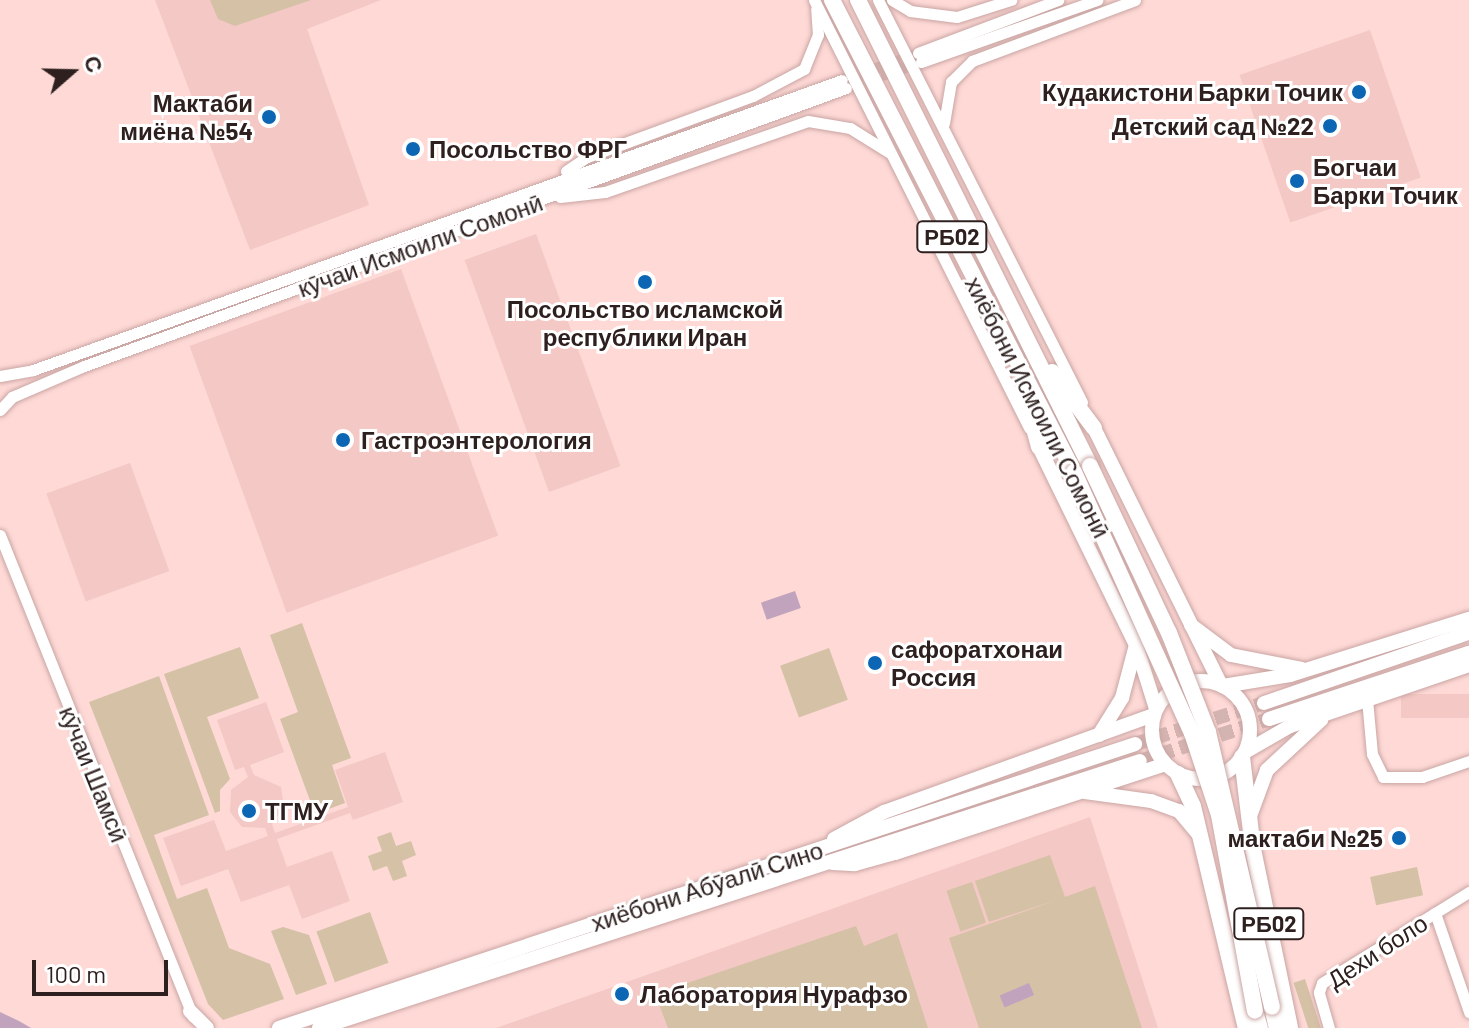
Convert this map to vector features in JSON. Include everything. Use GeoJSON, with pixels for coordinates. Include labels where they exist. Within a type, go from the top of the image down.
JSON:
{"type":"FeatureCollection","features":[{"type":"Feature","properties":{"kind":"highway","name":"хиёбони Исмоили Сомонӣ"},"geometry":{"type":"LineString","coordinates":[[858,0],[1027,340],[1192,733],[1219,815],[1258,1020]]}},
{"type":"Feature","properties":{"kind":"highway","name":"хиёбони Исмоили Сомонӣ"},"geometry":{"type":"LineString","coordinates":[[821,1],[1014,355],[1082,469],[1169,633],[1208,732],[1277,1028]]}},
{"type":"Feature","properties":{"kind":"highway"},"geometry":{"type":"LineString","coordinates":[[1027,340],[1094,428]]}},
{"type":"Feature","properties":{"kind":"highway"},"geometry":{"type":"LineString","coordinates":[[1014,355],[1039,447]]}},
{"type":"Feature","properties":{"kind":"highway","name":"РБ02"},"geometry":{"type":"LineString","coordinates":[[1243,755],[1249,820],[1290,1028]]}},
{"type":"Feature","properties":{"kind":"highway","name":"РБ02"},"geometry":{"type":"LineString","coordinates":[[1172,769],[1201,837],[1246,1028]]}},
{"type":"Feature","properties":{"kind":"main road"},"geometry":{"type":"LineString","coordinates":[[1094,428],[1187,622],[1222,685],[1247,715],[1243,755]]}},
{"type":"Feature","properties":{"kind":"main road"},"geometry":{"type":"LineString","coordinates":[[1039,447],[1136,645],[1155,712],[1153,741],[1172,769]]}},
{"type":"Feature","properties":{"kind":"main road"},"geometry":{"type":"LineString","coordinates":[[822,856],[884,812],[1155,712],[1183,684],[1222,685],[1309,670],[1469,619]]}},
{"type":"Feature","properties":{"kind":"main road"},"geometry":{"type":"LineString","coordinates":[[1187,622],[1231,655],[1309,670]]}},
{"type":"Feature","properties":{"kind":"main road"},"geometry":{"type":"LineString","coordinates":[[1264,703],[1469,633]]}},
{"type":"Feature","properties":{"kind":"main road"},"geometry":{"type":"LineString","coordinates":[[1099,735],[1122,698],[1136,645]]}},
{"type":"Feature","properties":{"kind":"main road"},"geometry":{"type":"LineString","coordinates":[[1269,719],[1469,653]]}},
{"type":"Feature","properties":{"kind":"main road"},"geometry":{"type":"LineString","coordinates":[[822,856],[855,864],[1081,792],[1172,769],[1206,779],[1232,768],[1243,755],[1278,731],[1469,665]]}},
{"type":"Feature","properties":{"kind":"main road"},"geometry":{"type":"LineString","coordinates":[[1249,820],[1267,770],[1329,713]]}},
{"type":"Feature","properties":{"kind":"main road","name":"хиёбони Абӯалӣ Сино"},"geometry":{"type":"LineString","coordinates":[[319,1028],[822,856],[1135,744]]}},
{"type":"Feature","properties":{"kind":"main road","name":"хиёбони Абӯалӣ Сино"},"geometry":{"type":"LineString","coordinates":[[279,1028],[822,856],[1140,761]]}},
{"type":"Feature","properties":{"kind":"main road"},"geometry":{"type":"LineString","coordinates":[[1081,792],[1179,811],[1201,837]]}},
{"type":"Feature","properties":{"kind":"main road"},"geometry":{"type":"LineString","coordinates":[[188,1028],[190,1011]]}},
{"type":"Feature","properties":{"kind":"main road"},"geometry":{"type":"LineString","coordinates":[[190,1011],[207,1028]]}},
{"type":"Feature","properties":{"kind":"street"},"geometry":{"type":"LineString","coordinates":[[878,0],[1094,428]]}},
{"type":"Feature","properties":{"kind":"street"},"geometry":{"type":"LineString","coordinates":[[892,0],[910,11],[957,17],[1011,0]]}},
{"type":"Feature","properties":{"kind":"street"},"geometry":{"type":"LineString","coordinates":[[1054,1],[920,57],[1097,0]]}},
{"type":"Feature","properties":{"kind":"street"},"geometry":{"type":"LineString","coordinates":[[944,128],[951,82],[972,61],[1135,0]]}},
{"type":"Feature","properties":{"kind":"street"},"geometry":{"type":"LineString","coordinates":[[821,1],[891,154],[1039,447]]}},
{"type":"Feature","properties":{"kind":"street"},"geometry":{"type":"LineString","coordinates":[[552,180],[587,157],[753,96],[804,69],[818,35],[821,1]]}},
{"type":"Feature","properties":{"kind":"street","name":"кӯчаи Исмоили Сомонӣ"},"geometry":{"type":"LineString","coordinates":[[0,376],[44,366],[552,180],[672,145],[844,84]]}},
{"type":"Feature","properties":{"kind":"street"},"geometry":{"type":"LineString","coordinates":[[556,196],[605,192],[808,121],[850,128],[891,154]]}},
{"type":"Feature","properties":{"kind":"street","name":"кӯчаи Исмоили Сомонӣ"},"geometry":{"type":"LineString","coordinates":[[0,410],[12,397],[84,366],[556,196],[672,145]]}},
{"type":"Feature","properties":{"kind":"street"},"geometry":{"type":"LineString","coordinates":[[405,233],[410,247]]}},
{"type":"Feature","properties":{"kind":"street","name":"кӯчаи Шамсӣ"},"geometry":{"type":"LineString","coordinates":[[0,535],[199,1028]]}},
{"type":"Feature","properties":{"kind":"street"},"geometry":{"type":"LineString","coordinates":[[1367,699],[1372,754],[1383,777],[1422,777],[1469,761]]}},
{"type":"Feature","properties":{"kind":"street","name":"Дехи боло"},"geometry":{"type":"LineString","coordinates":[[1329,1028],[1319,992],[1322,983],[1469,892]]}},
{"type":"Feature","properties":{"kind":"street"},"geometry":{"type":"LineString","coordinates":[[1435,913],[1469,1012]]}},
{"type":"Feature","properties":{"kind":"shaded area","name":"Мактаби миёна №54"},"geometry":{"type":"Polygon","coordinates":[[[155,0],[381,0],[307,29],[369,205],[250,250],[155,0]]]}},
{"type":"Feature","properties":{"kind":"shaded area"},"geometry":{"type":"Polygon","coordinates":[[[210,0],[311,0],[235,26],[218,19],[210,0]]]}},
{"type":"Feature","properties":{"kind":"shaded area","name":"Детский сад №22"},"geometry":{"type":"Polygon","coordinates":[[[1370,30],[1421,178],[1290,222],[1240,75],[1370,30]]]}},
{"type":"Feature","properties":{"kind":"shaded area"},"geometry":{"type":"Polygon","coordinates":[[[536,234],[620,466],[549,492],[465,260],[536,234]]]}},
{"type":"Feature","properties":{"kind":"shaded area","name":"Гастроэнтерология"},"geometry":{"type":"Polygon","coordinates":[[[401,269],[498,536],[287,613],[190,346],[401,269]]]}},
{"type":"Feature","properties":{"kind":"shaded area"},"geometry":{"type":"Polygon","coordinates":[[[130,463],[169,571],[86,602],[46,493],[130,463]]]}},
{"type":"Feature","properties":{"kind":"shaded area"},"geometry":{"type":"Polygon","coordinates":[[[795,591],[801,608],[767,620],[761,603],[795,591]]]}},
{"type":"Feature","properties":{"kind":"shaded area"},"geometry":{"type":"Polygon","coordinates":[[[302,623],[351,758],[332,765],[345,803],[315,814],[280,719],[298,712],[270,635],[302,623]]]}},
{"type":"Feature","properties":{"kind":"shaded area"},"geometry":{"type":"Polygon","coordinates":[[[240,647],[259,698],[207,717],[230,779],[220,790],[220,811],[215,813],[164,674],[240,647]]]}},
{"type":"Feature","properties":{"kind":"shaded area"},"geometry":{"type":"Polygon","coordinates":[[[829,648],[848,700],[799,717],[780,666],[829,648]]]}},
{"type":"Feature","properties":{"kind":"shaded area"},"geometry":{"type":"Polygon","coordinates":[[[159,676],[209,815],[154,835],[177,899],[207,888],[229,948],[270,964],[284,999],[223,1020],[208,1004],[89,702],[159,676]]]}},
{"type":"Feature","properties":{"kind":"shaded area"},"geometry":{"type":"Polygon","coordinates":[[[1401,694],[1469,694],[1469,718],[1401,718],[1401,694]]]}},
{"type":"Feature","properties":{"kind":"shaded area"},"geometry":{"type":"Polygon","coordinates":[[[266,702],[284,752],[250,765],[254,775],[281,787],[284,808],[272,824],[275,833],[348,807],[335,770],[385,752],[403,802],[353,820],[350,813],[277,839],[287,867],[332,851],[350,901],[302,919],[289,885],[241,902],[228,869],[181,886],[163,838],[214,820],[226,851],[268,836],[265,828],[242,827],[230,812],[231,790],[248,777],[244,767],[235,770],[217,720],[266,702]]]}},
{"type":"Feature","properties":{"kind":"shaded area"},"geometry":{"type":"Polygon","coordinates":[[[1090,817],[1158,1028],[496,1028],[610,988],[1090,817]]]}},
{"type":"Feature","properties":{"kind":"shaded area"},"geometry":{"type":"Polygon","coordinates":[[[391,832],[396,846],[411,841],[416,855],[402,861],[407,876],[393,881],[387,866],[373,871],[368,856],[382,851],[377,837],[391,832]]]}},
{"type":"Feature","properties":{"kind":"shaded area"},"geometry":{"type":"Polygon","coordinates":[[[1050,855],[1065,897],[1095,886],[1142,1028],[979,1028],[949,938],[1057,900],[989,922],[975,881],[1050,855]]]}},
{"type":"Feature","properties":{"kind":"shaded area"},"geometry":{"type":"Polygon","coordinates":[[[1417,867],[1423,895],[1376,905],[1370,877],[1417,867]]]}},
{"type":"Feature","properties":{"kind":"shaded area"},"geometry":{"type":"Polygon","coordinates":[[[972,882],[986,923],[960,931],[946,891],[972,882]]]}},
{"type":"Feature","properties":{"kind":"shaded area"},"geometry":{"type":"Polygon","coordinates":[[[370,912],[388,963],[335,982],[316,931],[370,912]]]}},
{"type":"Feature","properties":{"kind":"shaded area"},"geometry":{"type":"Polygon","coordinates":[[[856,926],[864,946],[897,933],[928,1028],[668,1028],[655,994],[856,926]]]}},
{"type":"Feature","properties":{"kind":"shaded area"},"geometry":{"type":"Polygon","coordinates":[[[283,927],[309,935],[327,984],[296,995],[271,931],[283,927]]]}},
{"type":"Feature","properties":{"kind":"shaded area"},"geometry":{"type":"Polygon","coordinates":[[[1305,979],[1321,1028],[1308,1028],[1294,983],[1305,979]]]}},
{"type":"Feature","properties":{"kind":"shaded area"},"geometry":{"type":"Polygon","coordinates":[[[1029,983],[1034,995],[1005,1007],[1000,996],[1029,983]]]}},
{"type":"Feature","properties":{"kind":"shaded area"},"geometry":{"type":"Polygon","coordinates":[[[0,1012],[19,1021],[31,1028],[0,1028],[0,1012]]]}},
{"type":"Feature","properties":{"kind":"tunnel"},"geometry":{"type":"LineString","coordinates":[[844,79],[914,55]]}},
{"type":"Feature","properties":{"kind":"tunnel"},"geometry":{"type":"LineString","coordinates":[[850,86],[917,63]]}},
{"type":"Feature","properties":{"kind":"tunnel"},"geometry":{"type":"LineString","coordinates":[[1135,744],[1264,703]]}},
{"type":"Feature","properties":{"kind":"tunnel"},"geometry":{"type":"LineString","coordinates":[[1140,761],[1269,719]]}},
{"type":"Feature","properties":{"kind":"place","name":"Кудакистони Барки Точик"},"geometry":{"type":"Point","coordinates":[1359,92]}},
{"type":"Feature","properties":{"kind":"place","name":"Мактаби миёна №54"},"geometry":{"type":"Point","coordinates":[269,117]}},
{"type":"Feature","properties":{"kind":"place","name":"Детский сад №22"},"geometry":{"type":"Point","coordinates":[1330,126]}},
{"type":"Feature","properties":{"kind":"place","name":"Посольство ФРГ"},"geometry":{"type":"Point","coordinates":[413,149]}},
{"type":"Feature","properties":{"kind":"place","name":"Богчаи Барки Точик"},"geometry":{"type":"Point","coordinates":[1297,181]}},
{"type":"Feature","properties":{"kind":"place","name":"Посольство исламской республики Иран"},"geometry":{"type":"Point","coordinates":[645,282]}},
{"type":"Feature","properties":{"kind":"place","name":"Гастроэнтерология"},"geometry":{"type":"Point","coordinates":[343,440]}},
{"type":"Feature","properties":{"kind":"place","name":"сафоратхонаи Россия"},"geometry":{"type":"Point","coordinates":[875,663]}},
{"type":"Feature","properties":{"kind":"place","name":"ТГМУ"},"geometry":{"type":"Point","coordinates":[249,811]}},
{"type":"Feature","properties":{"kind":"place","name":"мактаби №25"},"geometry":{"type":"Point","coordinates":[1399,838]}},
{"type":"Feature","properties":{"kind":"place","name":"Лаборатория Нурафзо"},"geometry":{"type":"Point","coordinates":[622,994]}}]}
